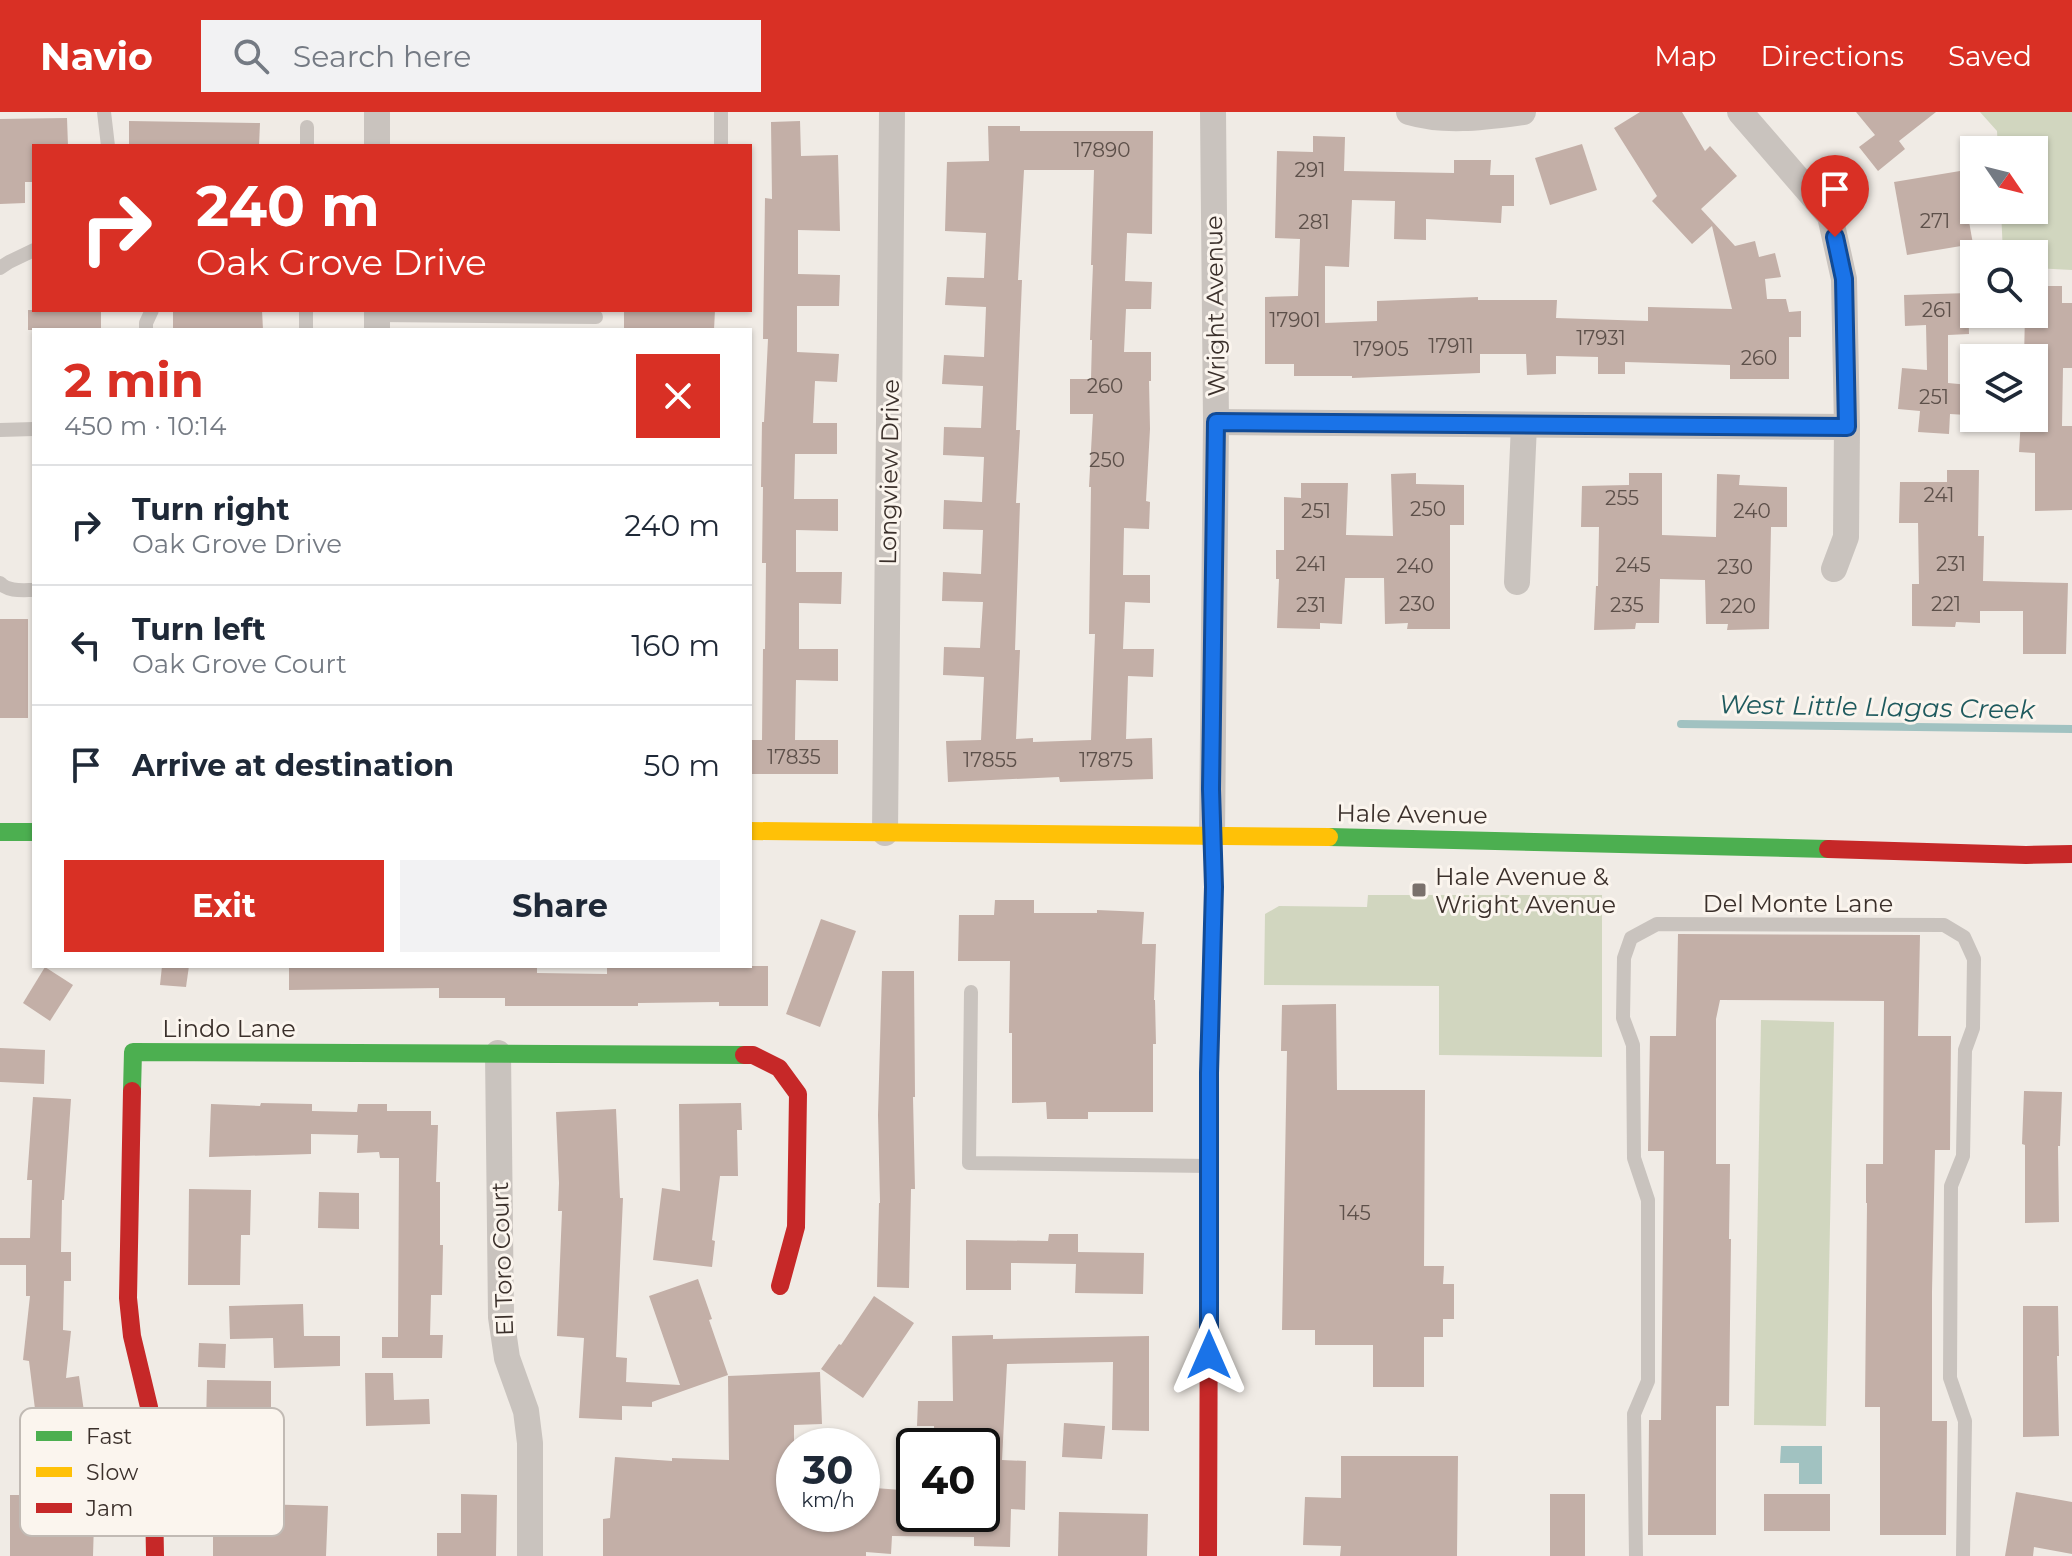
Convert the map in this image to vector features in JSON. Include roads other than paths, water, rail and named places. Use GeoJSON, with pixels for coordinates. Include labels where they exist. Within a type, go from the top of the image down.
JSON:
{"type":"FeatureCollection","features":[{"type":"Feature","properties":{"kind":"street"},"geometry":{"type":"LineString","coordinates":[[377,112],[377,144]]}},
{"type":"Feature","properties":{"kind":"street","name":"Longview Drive"},"geometry":{"type":"LineString","coordinates":[[885,833],[892,112]]}},
{"type":"Feature","properties":{"kind":"street","name":"Wright Avenue"},"geometry":{"type":"LineString","coordinates":[[1208,1556],[1209,1073],[1214,887],[1216,422],[1213,112]]}},
{"type":"Feature","properties":{"kind":"street"},"geometry":{"type":"LineString","coordinates":[[1409,112],[1426,117],[1482,118],[1523,112]]}},
{"type":"Feature","properties":{"kind":"street"},"geometry":{"type":"LineString","coordinates":[[1740,112],[1830,216],[1844,279],[1846,537],[1834,569]]}},
{"type":"Feature","properties":{"kind":"street"},"geometry":{"type":"LineString","coordinates":[[1216,422],[1847,427]]}},
{"type":"Feature","properties":{"kind":"street"},"geometry":{"type":"LineString","coordinates":[[1517,582],[1524,425]]}},
{"type":"Feature","properties":{"kind":"street","name":"Hale Avenue"},"geometry":{"type":"LineString","coordinates":[[752,831],[1419,838],[2072,854]]}},
{"type":"Feature","properties":{"kind":"street"},"geometry":{"type":"LineString","coordinates":[[0,832],[32,832]]}},
{"type":"Feature","properties":{"kind":"street","name":"Lindo Lane"},"geometry":{"type":"LineString","coordinates":[[149,1408],[132,1336],[128,1298],[133,1052],[753,1055],[779,1068],[798,1094],[796,1227],[780,1286]]}},
{"type":"Feature","properties":{"kind":"street","name":"El Toro Court"},"geometry":{"type":"LineString","coordinates":[[498,1053],[501,1317],[507,1358],[526,1411],[530,1443],[530,1556]]}},
{"type":"Feature","properties":{"kind":"street","name":"Lindo Lane"},"geometry":{"type":"LineString","coordinates":[[155,1536],[155,1556]]}},
{"type":"Feature","properties":{"kind":"lane"},"geometry":{"type":"LineString","coordinates":[[104,112],[108,144]]}},
{"type":"Feature","properties":{"kind":"lane"},"geometry":{"type":"LineString","coordinates":[[721,112],[721,144]]}},
{"type":"Feature","properties":{"kind":"lane"},"geometry":{"type":"LineString","coordinates":[[307,127],[307,144]]}},
{"type":"Feature","properties":{"kind":"lane"},"geometry":{"type":"LineString","coordinates":[[0,268],[32,251]]}},
{"type":"Feature","properties":{"kind":"lane"},"geometry":{"type":"LineString","coordinates":[[377,318],[596,317]]}},
{"type":"Feature","properties":{"kind":"lane"},"geometry":{"type":"LineString","coordinates":[[0,430],[32,429]]}},
{"type":"Feature","properties":{"kind":"lane"},"geometry":{"type":"LineString","coordinates":[[0,583],[17,590],[32,590]]}},
{"type":"Feature","properties":{"kind":"lane","name":"Del Monte Lane"},"geometry":{"type":"LineString","coordinates":[[1636,1556],[1634,1414],[1648,1381],[1648,1200],[1634,1158],[1633,1045],[1623,1018],[1624,958],[1631,938],[1657,924],[1689,924],[1944,925],[1964,937],[1974,959],[1973,1028],[1965,1050],[1963,1156],[1951,1186],[1950,1378],[1965,1421],[1963,1556]]}},
{"type":"Feature","properties":{"kind":"lane"},"geometry":{"type":"LineString","coordinates":[[971,992],[969,1163],[1209,1166]]}},
{"type":"Feature","properties":{"kind":"water"},"geometry":{"type":"Polygon","coordinates":[[[1781,1446],[1822,1446],[1822,1484],[1799,1484],[1799,1463],[1780,1463],[1781,1446]]]}},
{"type":"Feature","properties":{"kind":"waterway","name":"West Little Llagas Creek"},"geometry":{"type":"LineString","coordinates":[[1681,724],[2072,729]]}},
{"type":"Feature","properties":{"kind":"place","name":"Hale Avenue & Wright Avenue"},"geometry":{"type":"Point","coordinates":[1419,890]}}]}
